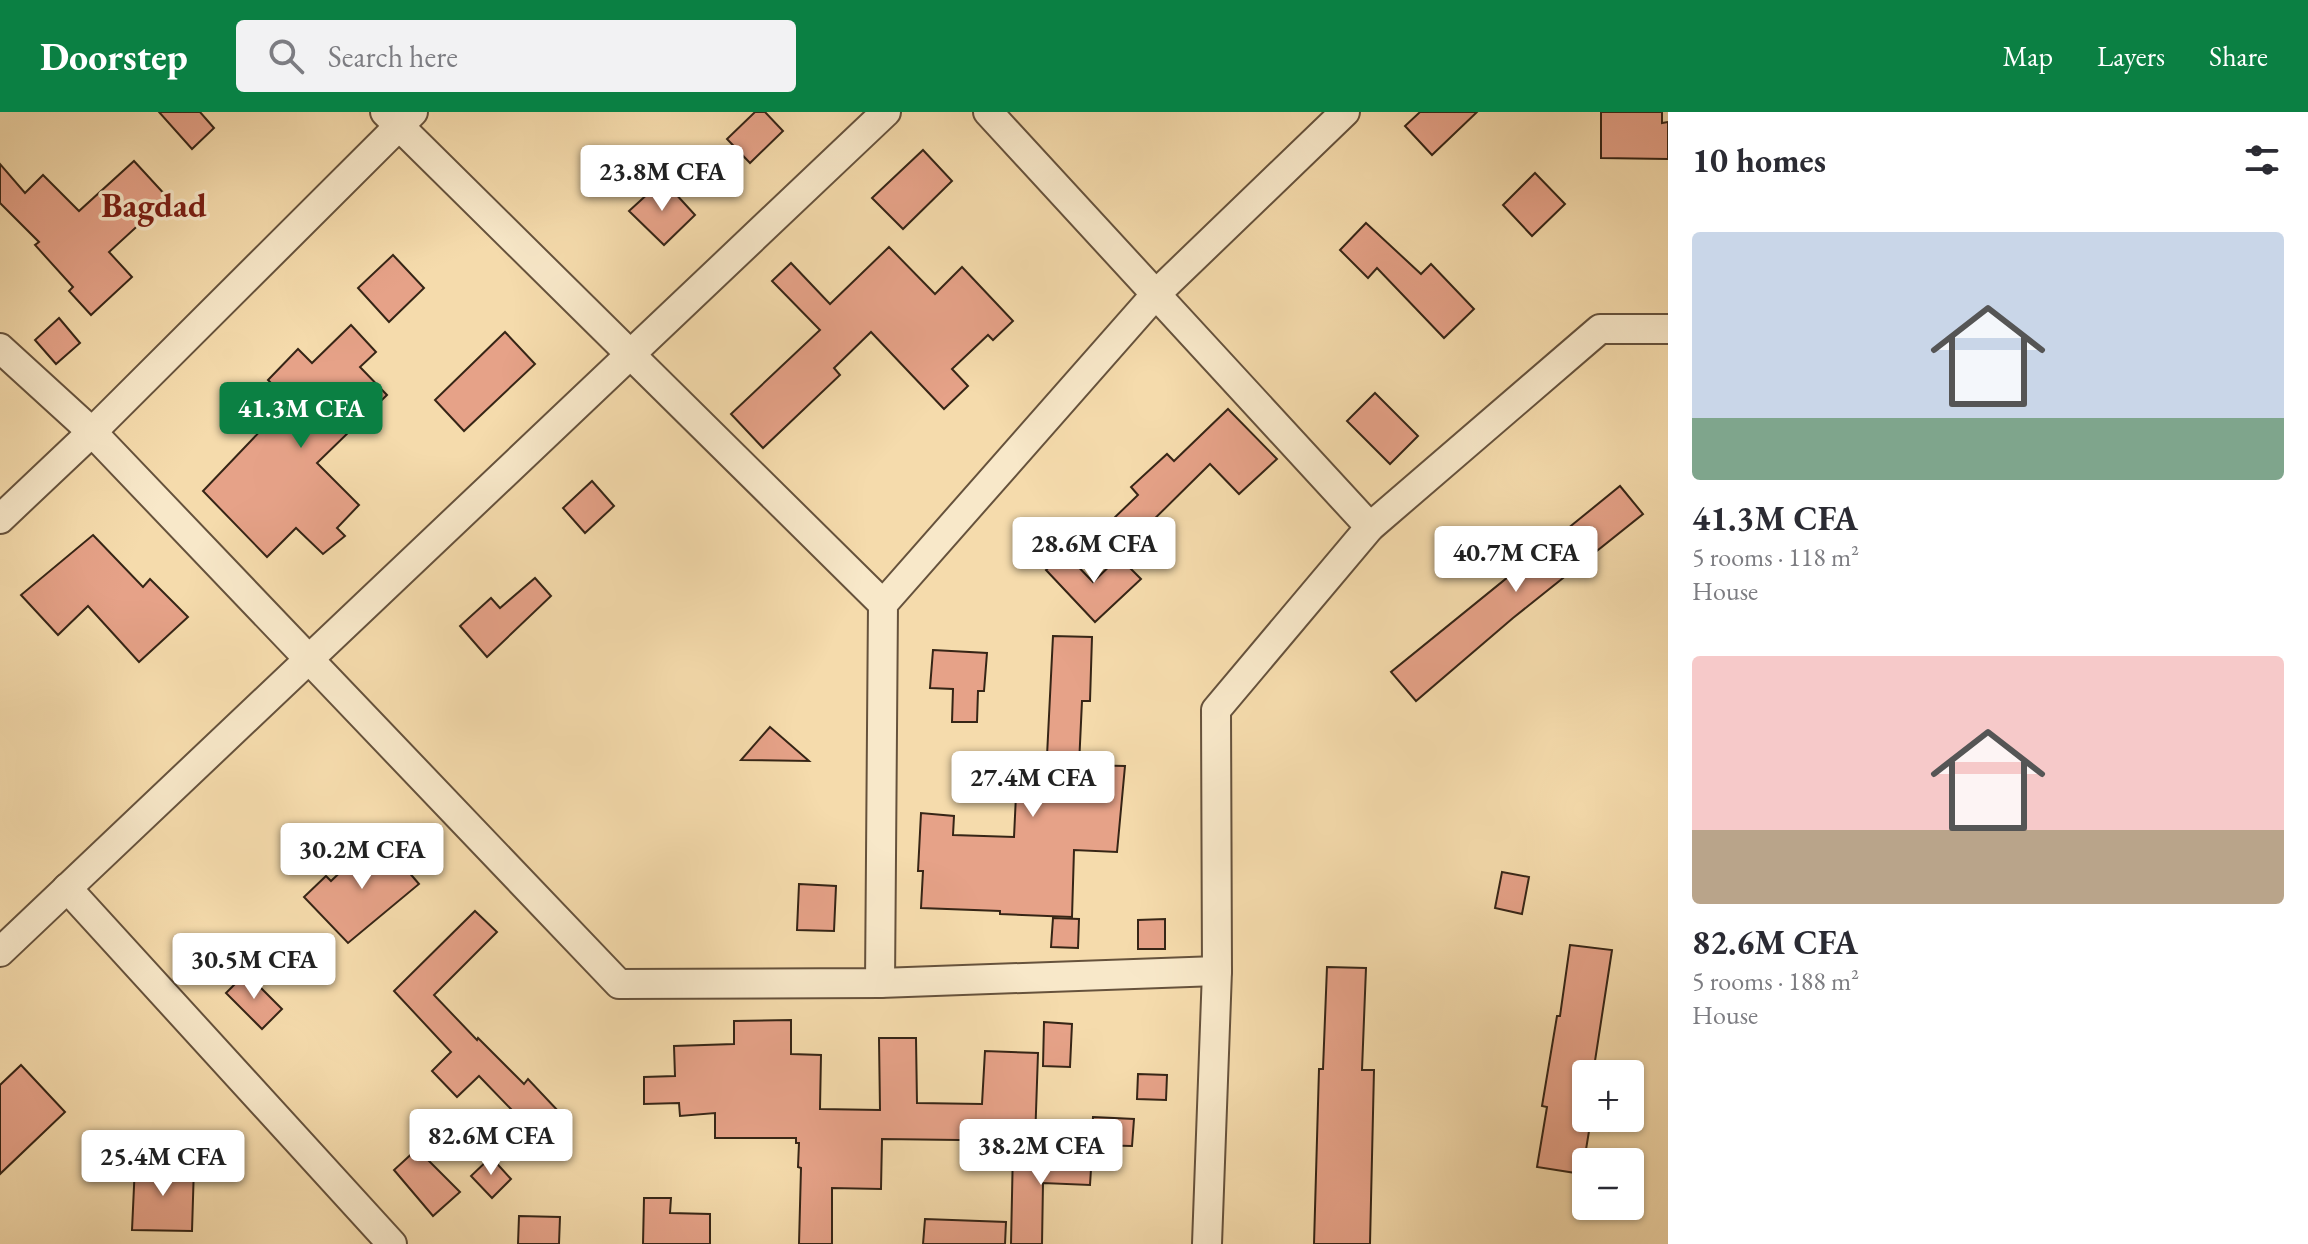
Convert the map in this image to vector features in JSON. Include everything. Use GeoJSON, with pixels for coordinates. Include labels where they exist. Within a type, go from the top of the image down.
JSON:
{"type":"FeatureCollection","features":[{"type":"Feature","properties":{"kind":"street"},"geometry":{"type":"LineString","coordinates":[[0,952],[886,112]]}},
{"type":"Feature","properties":{"kind":"street"},"geometry":{"type":"LineString","coordinates":[[988,112],[1370,527]]}},
{"type":"Feature","properties":{"kind":"street"},"geometry":{"type":"LineString","coordinates":[[880,983],[883,604],[1156,294],[1345,112]]}},
{"type":"Feature","properties":{"kind":"street"},"geometry":{"type":"LineString","coordinates":[[0,519],[92,432],[399,117],[630,354],[883,604]]}},
{"type":"Feature","properties":{"kind":"street"},"geometry":{"type":"LineString","coordinates":[[1207,1244],[1217,971],[1216,710],[1370,527],[1600,329],[1668,329]]}},
{"type":"Feature","properties":{"kind":"street"},"geometry":{"type":"LineString","coordinates":[[0,348],[92,432],[619,984],[880,983],[1217,971]]}},
{"type":"Feature","properties":{"kind":"street"},"geometry":{"type":"LineString","coordinates":[[67,888],[392,1244]]}},
{"type":"Feature","properties":{"kind":"building"},"geometry":{"type":"Polygon","coordinates":[[[159,112],[200,112],[214,128],[192,149],[159,112]]]}},
{"type":"Feature","properties":{"kind":"building"},"geometry":{"type":"Polygon","coordinates":[[[755,112],[765,112],[783,131],[750,163],[727,139],[755,112]]]}},
{"type":"Feature","properties":{"kind":"building"},"geometry":{"type":"Polygon","coordinates":[[[1420,112],[1477,112],[1432,155],[1405,126],[1420,112]]]}},
{"type":"Feature","properties":{"kind":"building"},"geometry":{"type":"Polygon","coordinates":[[[1601,112],[1662,112],[1662,123],[1668,122],[1668,159],[1601,158],[1601,112]]]}},
{"type":"Feature","properties":{"kind":"building"},"geometry":{"type":"Polygon","coordinates":[[[923,150],[952,181],[903,229],[872,198],[923,150]]]}},
{"type":"Feature","properties":{"kind":"building"},"geometry":{"type":"Polygon","coordinates":[[[134,161],[168,198],[109,252],[132,277],[91,315],[69,291],[73,287],[35,245],[39,242],[0,203],[0,164],[25,193],[43,175],[79,211],[134,161]]]}},
{"type":"Feature","properties":{"kind":"building"},"geometry":{"type":"Polygon","coordinates":[[[1535,173],[1565,204],[1532,236],[1503,205],[1535,173]]]}},
{"type":"Feature","properties":{"kind":"building"},"geometry":{"type":"Polygon","coordinates":[[[663,180],[695,215],[664,245],[629,211],[663,180]]]}},
{"type":"Feature","properties":{"kind":"building"},"geometry":{"type":"Polygon","coordinates":[[[1366,223],[1421,274],[1431,264],[1474,309],[1444,338],[1377,268],[1368,278],[1340,250],[1366,223]]]}},
{"type":"Feature","properties":{"kind":"building"},"geometry":{"type":"Polygon","coordinates":[[[889,247],[935,294],[962,267],[1013,321],[993,340],[988,335],[952,369],[968,386],[944,409],[871,332],[834,368],[840,375],[763,448],[731,414],[820,330],[772,281],[791,263],[830,304],[889,247]]]}},
{"type":"Feature","properties":{"kind":"building"},"geometry":{"type":"Polygon","coordinates":[[[393,255],[424,288],[389,322],[358,288],[393,255]]]}},
{"type":"Feature","properties":{"kind":"building"},"geometry":{"type":"Polygon","coordinates":[[[59,318],[80,343],[56,364],[35,340],[59,318]]]}},
{"type":"Feature","properties":{"kind":"building"},"geometry":{"type":"Polygon","coordinates":[[[351,325],[376,352],[360,367],[387,395],[317,463],[359,505],[337,528],[345,536],[323,554],[296,528],[267,557],[203,491],[289,401],[268,380],[298,349],[312,363],[351,325]]]}},
{"type":"Feature","properties":{"kind":"building"},"geometry":{"type":"Polygon","coordinates":[[[505,332],[535,364],[464,431],[435,400],[505,332]]]}},
{"type":"Feature","properties":{"kind":"building"},"geometry":{"type":"Polygon","coordinates":[[[1375,393],[1418,436],[1390,464],[1347,421],[1375,393]]]}},
{"type":"Feature","properties":{"kind":"building"},"geometry":{"type":"Polygon","coordinates":[[[1228,409],[1277,459],[1239,494],[1210,464],[1131,542],[1111,521],[1138,495],[1131,487],[1167,454],[1174,461],[1228,409]]]}},
{"type":"Feature","properties":{"kind":"building"},"geometry":{"type":"Polygon","coordinates":[[[592,481],[614,506],[585,533],[563,508],[592,481]]]}},
{"type":"Feature","properties":{"kind":"building"},"geometry":{"type":"Polygon","coordinates":[[[1620,486],[1643,514],[1416,701],[1391,672],[1620,486]]]}},
{"type":"Feature","properties":{"kind":"building"},"geometry":{"type":"Polygon","coordinates":[[[93,535],[143,587],[150,579],[188,617],[139,662],[88,606],[58,635],[21,595],[93,535]]]}},
{"type":"Feature","properties":{"kind":"building"},"geometry":{"type":"Polygon","coordinates":[[[1065,553],[1093,582],[1119,557],[1141,579],[1095,622],[1046,570],[1065,553]]]}},
{"type":"Feature","properties":{"kind":"building"},"geometry":{"type":"Polygon","coordinates":[[[535,578],[551,596],[487,657],[460,626],[491,598],[500,608],[535,578]]]}},
{"type":"Feature","properties":{"kind":"building"},"geometry":{"type":"Polygon","coordinates":[[[1053,636],[1092,637],[1090,701],[1082,701],[1079,765],[1125,766],[1117,852],[1074,850],[1072,917],[921,908],[923,871],[918,871],[921,813],[954,816],[953,835],[1014,837],[1016,795],[1045,796],[1053,636]]]}},
{"type":"Feature","properties":{"kind":"building"},"geometry":{"type":"Polygon","coordinates":[[[933,650],[987,653],[984,691],[978,691],[977,722],[952,722],[953,689],[930,688],[933,650]]]}},
{"type":"Feature","properties":{"kind":"building"},"geometry":{"type":"Polygon","coordinates":[[[770,727],[809,761],[741,760],[770,727]]]}},
{"type":"Feature","properties":{"kind":"building"},"geometry":{"type":"Polygon","coordinates":[[[378,836],[419,884],[348,943],[304,897],[326,876],[331,881],[378,836]]]}},
{"type":"Feature","properties":{"kind":"building"},"geometry":{"type":"Polygon","coordinates":[[[1502,872],[1529,877],[1522,914],[1495,908],[1502,872]]]}},
{"type":"Feature","properties":{"kind":"building"},"geometry":{"type":"Polygon","coordinates":[[[799,884],[836,886],[834,931],[797,930],[799,884]]]}},
{"type":"Feature","properties":{"kind":"building"},"geometry":{"type":"Polygon","coordinates":[[[475,911],[497,932],[434,995],[477,1040],[524,1084],[528,1079],[560,1113],[536,1135],[479,1076],[457,1097],[432,1071],[451,1052],[394,991],[475,911]]]}},
{"type":"Feature","properties":{"kind":"building"},"geometry":{"type":"Polygon","coordinates":[[[1053,918],[1079,919],[1078,948],[1051,947],[1053,918]]]}},
{"type":"Feature","properties":{"kind":"building"},"geometry":{"type":"Polygon","coordinates":[[[1165,919],[1165,949],[1138,949],[1138,920],[1165,919]]]}},
{"type":"Feature","properties":{"kind":"building"},"geometry":{"type":"Polygon","coordinates":[[[1570,945],[1612,950],[1595,1060],[1572,1060],[1572,1132],[1589,1132],[1586,1148],[1572,1148],[1572,1172],[1537,1167],[1547,1107],[1542,1106],[1557,1016],[1560,1016],[1570,945]]]}},
{"type":"Feature","properties":{"kind":"building"},"geometry":{"type":"Polygon","coordinates":[[[1327,967],[1366,968],[1362,1070],[1374,1070],[1370,1244],[1314,1244],[1319,1069],[1323,1069],[1327,967]]]}},
{"type":"Feature","properties":{"kind":"building"},"geometry":{"type":"Polygon","coordinates":[[[246,973],[282,1009],[262,1029],[226,993],[246,973]]]}},
{"type":"Feature","properties":{"kind":"building"},"geometry":{"type":"Polygon","coordinates":[[[791,1020],[791,1054],[821,1055],[820,1109],[880,1110],[879,1038],[916,1038],[917,1103],[982,1104],[985,1051],[1038,1053],[1035,1141],[882,1139],[881,1189],[832,1188],[832,1244],[799,1244],[801,1168],[798,1167],[799,1143],[796,1143],[796,1138],[715,1138],[715,1113],[680,1116],[679,1103],[644,1104],[644,1077],[675,1076],[674,1046],[734,1044],[734,1021],[791,1020]]]}},
{"type":"Feature","properties":{"kind":"building"},"geometry":{"type":"Polygon","coordinates":[[[1044,1022],[1072,1024],[1070,1067],[1043,1066],[1044,1022]]]}},
{"type":"Feature","properties":{"kind":"building"},"geometry":{"type":"Polygon","coordinates":[[[21,1065],[65,1112],[0,1174],[0,1085],[21,1065]]]}},
{"type":"Feature","properties":{"kind":"building"},"geometry":{"type":"Polygon","coordinates":[[[1138,1074],[1167,1075],[1166,1100],[1137,1099],[1138,1074]]]}},
{"type":"Feature","properties":{"kind":"building"},"geometry":{"type":"Polygon","coordinates":[[[1093,1117],[1134,1119],[1132,1146],[1092,1145],[1093,1117]]]}},
{"type":"Feature","properties":{"kind":"building"},"geometry":{"type":"Polygon","coordinates":[[[1013,1148],[1092,1153],[1090,1185],[1043,1183],[1042,1244],[1011,1244],[1013,1148]]]}},
{"type":"Feature","properties":{"kind":"building"},"geometry":{"type":"Polygon","coordinates":[[[417,1149],[460,1192],[433,1216],[394,1170],[417,1149]]]}},
{"type":"Feature","properties":{"kind":"building"},"geometry":{"type":"Polygon","coordinates":[[[491,1157],[511,1179],[492,1198],[471,1176],[491,1157]]]}},
{"type":"Feature","properties":{"kind":"building"},"geometry":{"type":"Polygon","coordinates":[[[135,1165],[194,1166],[192,1231],[132,1230],[135,1165]]]}},
{"type":"Feature","properties":{"kind":"building"},"geometry":{"type":"Polygon","coordinates":[[[644,1198],[671,1198],[670,1213],[710,1214],[710,1244],[643,1244],[644,1198]]]}},
{"type":"Feature","properties":{"kind":"building"},"geometry":{"type":"Polygon","coordinates":[[[519,1216],[560,1217],[559,1244],[518,1244],[519,1216]]]}},
{"type":"Feature","properties":{"kind":"building"},"geometry":{"type":"Polygon","coordinates":[[[925,1219],[1006,1222],[1005,1244],[923,1244],[925,1219]]]}},
{"type":"Feature","properties":{"kind":"district","name":"Bagdad"},"geometry":{"type":"Point","coordinates":[154,205]}}]}
